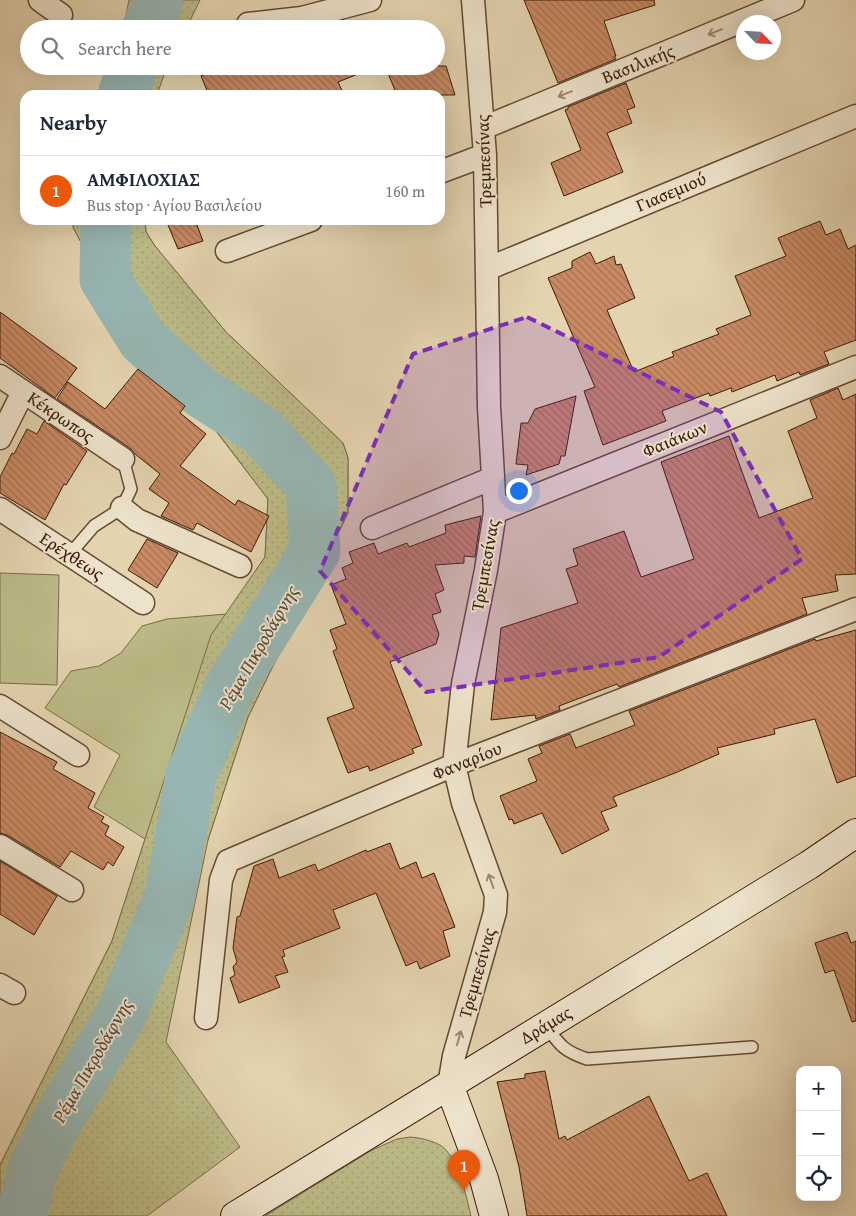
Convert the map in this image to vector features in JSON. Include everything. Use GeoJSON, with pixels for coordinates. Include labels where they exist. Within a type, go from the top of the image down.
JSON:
{"type":"FeatureCollection","features":[{"type":"Feature","properties":{"kind":"street"},"geometry":{"type":"LineString","coordinates":[[40,0],[61,15]]}},
{"type":"Feature","properties":{"kind":"street"},"geometry":{"type":"LineString","coordinates":[[284,20],[302,18],[370,0]]}},
{"type":"Feature","properties":{"kind":"street","name":"Τρεμπεσίνας"},"geometry":{"type":"LineString","coordinates":[[450,1085],[454,1056],[495,912],[496,895],[463,803],[454,765],[463,684],[486,570],[495,512],[489,408],[485,156],[473,0]]}},
{"type":"Feature","properties":{"kind":"street","name":"Βασιλικής"},"geometry":{"type":"LineString","coordinates":[[483,128],[793,0]]}},
{"type":"Feature","properties":{"kind":"street","name":"Γιασεμιού"},"geometry":{"type":"LineString","coordinates":[[487,269],[856,116]]}},
{"type":"Feature","properties":{"kind":"street"},"geometry":{"type":"LineString","coordinates":[[445,170],[485,156]]}},
{"type":"Feature","properties":{"kind":"street"},"geometry":{"type":"LineString","coordinates":[[227,251],[297,225]]}},
{"type":"Feature","properties":{"kind":"street","name":"Φαιάκων"},"geometry":{"type":"LineString","coordinates":[[495,512],[856,367]]}},
{"type":"Feature","properties":{"kind":"street","name":"Κέκρωπος"},"geometry":{"type":"LineString","coordinates":[[0,376],[123,459]]}},
{"type":"Feature","properties":{"kind":"street"},"geometry":{"type":"LineString","coordinates":[[0,438],[23,392]]}},
{"type":"Feature","properties":{"kind":"street"},"geometry":{"type":"LineString","coordinates":[[372,528],[492,478]]}},
{"type":"Feature","properties":{"kind":"street"},"geometry":{"type":"LineString","coordinates":[[122,508],[137,520],[240,566]]}},
{"type":"Feature","properties":{"kind":"street","name":"Ερέχθεως"},"geometry":{"type":"LineString","coordinates":[[0,509],[143,603]]}},
{"type":"Feature","properties":{"kind":"street","name":"Φαναρίου"},"geometry":{"type":"LineString","coordinates":[[206,1018],[220,880],[228,861],[454,765],[856,609]]}},
{"type":"Feature","properties":{"kind":"street"},"geometry":{"type":"LineString","coordinates":[[0,706],[78,755]]}},
{"type":"Feature","properties":{"kind":"street","name":"Δράμας"},"geometry":{"type":"LineString","coordinates":[[235,1216],[809,865],[856,833]]}},
{"type":"Feature","properties":{"kind":"street"},"geometry":{"type":"LineString","coordinates":[[0,846],[72,890]]}},
{"type":"Feature","properties":{"kind":"street"},"geometry":{"type":"LineString","coordinates":[[450,1085],[484,1179],[494,1216]]}},
{"type":"Feature","properties":{"kind":"lane"},"geometry":{"type":"LineString","coordinates":[[70,554],[94,526],[122,508],[131,489],[123,459]]}},
{"type":"Feature","properties":{"kind":"lane"},"geometry":{"type":"LineString","coordinates":[[545,1025],[561,1047],[572,1054],[587,1059],[752,1048]]}},
{"type":"Feature","properties":{"kind":"highlighted area"},"geometry":{"type":"Polygon","coordinates":[[[527,317],[721,412],[802,559],[659,657],[426,692],[320,571],[413,354],[527,317]]]}},
{"type":"Feature","properties":{"kind":"shaded area"},"geometry":{"type":"Polygon","coordinates":[[[129,0],[200,0],[190,20],[125,20],[129,0]]]}},
{"type":"Feature","properties":{"kind":"shaded area"},"geometry":{"type":"Polygon","coordinates":[[[114,75],[164,75],[159,90],[110,90],[114,75]]]}},
{"type":"Feature","properties":{"kind":"shaded area"},"geometry":{"type":"Polygon","coordinates":[[[74,225],[145,225],[146,232],[155,246],[226,332],[343,443],[348,458],[348,513],[248,717],[208,840],[0,1216],[0,1165],[112,941],[145,839],[94,807],[120,755],[45,708],[71,671],[99,666],[121,653],[142,626],[167,619],[226,614],[265,557],[268,499],[209,422],[132,340],[74,225]]]}},
{"type":"Feature","properties":{"kind":"shaded area"},"geometry":{"type":"Polygon","coordinates":[[[74,225],[145,225],[146,232],[155,246],[226,332],[343,443],[348,458],[348,513],[248,717],[208,840],[166,1042],[240,1147],[147,1216],[0,1216],[0,1165],[112,941],[211,635],[265,557],[268,499],[205,416],[132,340],[74,225]]]}},
{"type":"Feature","properties":{"kind":"shaded area"},"geometry":{"type":"Polygon","coordinates":[[[0,573],[59,575],[57,685],[0,683],[0,573]]]}},
{"type":"Feature","properties":{"kind":"shaded area"},"geometry":{"type":"Polygon","coordinates":[[[410,1137],[433,1142],[446,1150],[452,1158],[460,1177],[471,1216],[265,1216],[372,1150],[397,1139],[410,1137]]]}},
{"type":"Feature","properties":{"kind":"building"},"geometry":{"type":"Polygon","coordinates":[[[524,0],[654,0],[655,5],[604,21],[616,59],[558,83],[524,0]]]}},
{"type":"Feature","properties":{"kind":"building"},"geometry":{"type":"Polygon","coordinates":[[[446,66],[455,95],[445,95],[445,90],[395,90],[389,75],[445,75],[446,66]]]}},
{"type":"Feature","properties":{"kind":"building"},"geometry":{"type":"Polygon","coordinates":[[[356,75],[338,82],[342,90],[207,90],[201,76],[356,75]]]}},
{"type":"Feature","properties":{"kind":"building"},"geometry":{"type":"Polygon","coordinates":[[[626,83],[635,107],[627,110],[632,123],[607,133],[623,172],[564,196],[551,163],[581,150],[565,110],[568,107],[626,83]]]}},
{"type":"Feature","properties":{"kind":"building"},"geometry":{"type":"Polygon","coordinates":[[[820,221],[826,235],[840,229],[848,249],[856,245],[856,340],[824,352],[829,364],[800,375],[799,372],[777,381],[775,375],[732,392],[731,388],[710,396],[709,393],[662,411],[666,421],[603,445],[584,391],[595,387],[548,278],[572,268],[572,261],[590,252],[596,264],[614,256],[616,265],[621,264],[635,298],[607,310],[634,372],[674,356],[672,352],[719,334],[716,329],[751,315],[735,276],[786,256],[778,238],[820,221]]]}},
{"type":"Feature","properties":{"kind":"building"},"geometry":{"type":"Polygon","coordinates":[[[168,225],[197,225],[203,241],[178,249],[168,225]]]}},
{"type":"Feature","properties":{"kind":"building"},"geometry":{"type":"Polygon","coordinates":[[[0,312],[77,368],[55,398],[0,358],[0,312]]]}},
{"type":"Feature","properties":{"kind":"building"},"geometry":{"type":"Polygon","coordinates":[[[138,369],[185,406],[180,413],[206,434],[180,466],[235,505],[238,500],[269,516],[251,552],[197,523],[193,530],[161,516],[169,503],[149,489],[160,474],[130,448],[57,399],[68,382],[105,409],[138,369]]]}},
{"type":"Feature","properties":{"kind":"building"},"geometry":{"type":"Polygon","coordinates":[[[838,388],[843,400],[856,394],[856,574],[835,575],[838,591],[802,598],[807,614],[619,687],[617,684],[559,706],[560,710],[536,719],[535,715],[491,720],[501,628],[578,603],[566,569],[578,565],[573,549],[624,531],[641,577],[694,559],[661,462],[729,436],[759,518],[813,498],[788,431],[817,418],[810,400],[838,388]]]}},
{"type":"Feature","properties":{"kind":"building"},"geometry":{"type":"Polygon","coordinates":[[[576,396],[565,456],[561,456],[559,464],[526,475],[528,465],[516,464],[521,423],[528,423],[535,409],[576,396]]]}},
{"type":"Feature","properties":{"kind":"building"},"geometry":{"type":"Polygon","coordinates":[[[44,421],[87,451],[66,485],[64,484],[45,520],[0,493],[0,477],[12,453],[14,454],[27,429],[37,434],[44,421]]]}},
{"type":"Feature","properties":{"kind":"building"},"geometry":{"type":"Polygon","coordinates":[[[481,516],[475,557],[464,556],[464,563],[435,565],[444,590],[435,594],[441,612],[432,615],[439,634],[436,644],[390,662],[422,745],[412,749],[414,753],[370,771],[368,766],[348,773],[327,718],[354,708],[333,651],[337,649],[330,630],[346,624],[331,585],[346,579],[342,568],[353,563],[349,552],[374,543],[378,554],[407,543],[409,547],[446,533],[445,525],[481,516]]]}},
{"type":"Feature","properties":{"kind":"building"},"geometry":{"type":"Polygon","coordinates":[[[147,539],[178,553],[157,588],[128,570],[147,539]]]}},
{"type":"Feature","properties":{"kind":"building"},"geometry":{"type":"Polygon","coordinates":[[[856,630],[856,776],[837,783],[815,719],[774,729],[775,734],[717,748],[719,754],[613,797],[617,806],[601,812],[609,830],[562,854],[542,813],[514,824],[512,819],[509,820],[500,796],[537,781],[528,759],[542,753],[539,746],[570,734],[576,748],[635,725],[629,711],[815,639],[816,641],[856,630]]]}},
{"type":"Feature","properties":{"kind":"building"},"geometry":{"type":"Polygon","coordinates":[[[0,732],[57,762],[53,769],[95,793],[88,808],[104,817],[101,822],[109,826],[105,835],[124,847],[113,866],[108,862],[103,870],[71,851],[60,867],[7,835],[0,833],[0,732]]]}},
{"type":"Feature","properties":{"kind":"building"},"geometry":{"type":"Polygon","coordinates":[[[390,843],[400,869],[416,862],[422,878],[434,873],[455,927],[443,931],[450,956],[420,969],[417,961],[406,966],[376,893],[333,910],[340,928],[283,950],[285,956],[282,957],[288,972],[275,976],[280,987],[239,1003],[230,978],[235,975],[233,967],[237,962],[233,948],[237,917],[240,916],[254,866],[273,859],[279,878],[315,864],[318,871],[366,850],[367,852],[390,843]]]}},
{"type":"Feature","properties":{"kind":"building"},"geometry":{"type":"Polygon","coordinates":[[[0,861],[57,896],[34,935],[0,914],[0,861]]]}},
{"type":"Feature","properties":{"kind":"building"},"geometry":{"type":"Polygon","coordinates":[[[847,932],[851,943],[856,941],[856,1021],[852,1022],[834,970],[825,973],[815,943],[847,932]]]}},
{"type":"Feature","properties":{"kind":"building"},"geometry":{"type":"Polygon","coordinates":[[[545,1071],[559,1139],[565,1136],[567,1140],[649,1096],[689,1181],[707,1173],[727,1216],[527,1216],[519,1167],[497,1082],[525,1078],[525,1074],[545,1071]]]}},
{"type":"Feature","properties":{"kind":"waterway","name":"Ρέμα Πικροδάφνης"},"geometry":{"type":"LineString","coordinates":[[150,20],[158,0]]}},
{"type":"Feature","properties":{"kind":"waterway","name":"Ρέμα Πικροδάφνης"},"geometry":{"type":"LineString","coordinates":[[125,90],[130,75]]}},
{"type":"Feature","properties":{"kind":"waterway","name":"Ρέμα Πικροδάφνης"},"geometry":{"type":"LineString","coordinates":[[21,1216],[34,1167],[53,1128],[121,1015],[170,896],[191,775],[233,682],[315,551],[311,485],[262,431],[202,393],[143,340],[105,279],[106,225]]}},
{"type":"Feature","properties":{"kind":"place","name":"ΑΜΦΙΛΟΧΙΑΣ"},"geometry":{"type":"Point","coordinates":[464,1191]}}]}
